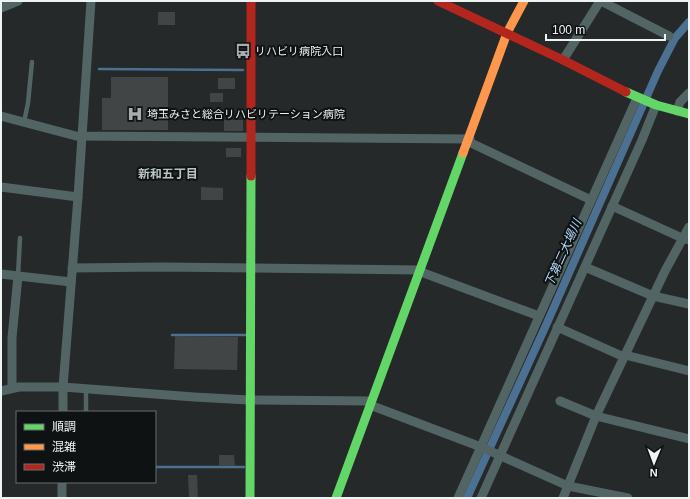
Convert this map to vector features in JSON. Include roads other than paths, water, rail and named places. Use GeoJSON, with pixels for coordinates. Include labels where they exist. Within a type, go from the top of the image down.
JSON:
{"type":"FeatureCollection","features":[{"type":"Feature","properties":{"kind":"street"},"geometry":{"type":"LineString","coordinates":[[1,8],[18,1]]}},
{"type":"Feature","properties":{"kind":"street"},"geometry":{"type":"LineString","coordinates":[[63,411],[63,387],[78,197],[91,1]]}},
{"type":"Feature","properties":{"kind":"street"},"geometry":{"type":"LineString","coordinates":[[250,498],[251,1]]}},
{"type":"Feature","properties":{"kind":"street"},"geometry":{"type":"LineString","coordinates":[[440,1],[563,60],[637,98],[689,114]]}},
{"type":"Feature","properties":{"kind":"street"},"geometry":{"type":"LineString","coordinates":[[336,498],[421,271],[507,33],[524,1]]}},
{"type":"Feature","properties":{"kind":"street"},"geometry":{"type":"LineString","coordinates":[[563,60],[600,1],[669,36]]}},
{"type":"Feature","properties":{"kind":"street"},"geometry":{"type":"LineString","coordinates":[[677,111],[680,102],[689,93]]}},
{"type":"Feature","properties":{"kind":"street"},"geometry":{"type":"LineString","coordinates":[[458,498],[637,98]]}},
{"type":"Feature","properties":{"kind":"street"},"geometry":{"type":"LineString","coordinates":[[481,498],[642,140],[656,105]]}},
{"type":"Feature","properties":{"kind":"street"},"geometry":{"type":"LineString","coordinates":[[1,116],[76,136],[250,136],[469,140],[591,200]]}},
{"type":"Feature","properties":{"kind":"street"},"geometry":{"type":"LineString","coordinates":[[1,187],[78,197]]}},
{"type":"Feature","properties":{"kind":"street"},"geometry":{"type":"LineString","coordinates":[[612,206],[685,239]]}},
{"type":"Feature","properties":{"kind":"street"},"geometry":{"type":"LineString","coordinates":[[563,498],[596,416],[653,296],[685,239],[689,227]]}},
{"type":"Feature","properties":{"kind":"street"},"geometry":{"type":"LineString","coordinates":[[585,267],[653,296],[689,304]]}},
{"type":"Feature","properties":{"kind":"street"},"geometry":{"type":"LineString","coordinates":[[72,268],[250,268],[421,271],[539,316]]}},
{"type":"Feature","properties":{"kind":"street"},"geometry":{"type":"LineString","coordinates":[[1,274],[71,282]]}},
{"type":"Feature","properties":{"kind":"street"},"geometry":{"type":"LineString","coordinates":[[12,388],[12,338],[18,276]]}},
{"type":"Feature","properties":{"kind":"street"},"geometry":{"type":"LineString","coordinates":[[557,327],[624,356],[689,371]]}},
{"type":"Feature","properties":{"kind":"street"},"geometry":{"type":"LineString","coordinates":[[1,391],[12,388],[63,387],[250,400],[371,403],[481,447],[568,486],[628,498]]}},
{"type":"Feature","properties":{"kind":"street"},"geometry":{"type":"LineString","coordinates":[[560,401],[596,416],[689,439]]}},
{"type":"Feature","properties":{"kind":"street"},"geometry":{"type":"LineString","coordinates":[[62,483],[62,498]]}},
{"type":"Feature","properties":{"kind":"lane"},"geometry":{"type":"LineString","coordinates":[[24,122],[28,103],[32,62]]}},
{"type":"Feature","properties":{"kind":"lane"},"geometry":{"type":"LineString","coordinates":[[18,276],[20,238]]}},
{"type":"Feature","properties":{"kind":"lane"},"geometry":{"type":"LineString","coordinates":[[86,388],[86,411]]}},
{"type":"Feature","properties":{"kind":"waterway","name":"下第二大場川"},"geometry":{"type":"LineString","coordinates":[[467,498],[547,323],[658,71],[675,38],[689,22]]}},
{"type":"Feature","properties":{"kind":"waterway"},"geometry":{"type":"LineString","coordinates":[[99,69],[243,70]]}},
{"type":"Feature","properties":{"kind":"waterway"},"geometry":{"type":"LineString","coordinates":[[172,335],[246,335]]}},
{"type":"Feature","properties":{"kind":"waterway"},"geometry":{"type":"LineString","coordinates":[[156,467],[244,467]]}},
{"type":"Feature","properties":{"kind":"place","name":"リハビリ病院入口"},"geometry":{"type":"Point","coordinates":[243,51]}},
{"type":"Feature","properties":{"kind":"place","name":"埼玉みさと総合リハビリテーション病院"},"geometry":{"type":"Point","coordinates":[135,114]}},
{"type":"Feature","properties":{"kind":"district","name":"新和五丁目"},"geometry":{"type":"Point","coordinates":[168,174]}}]}
